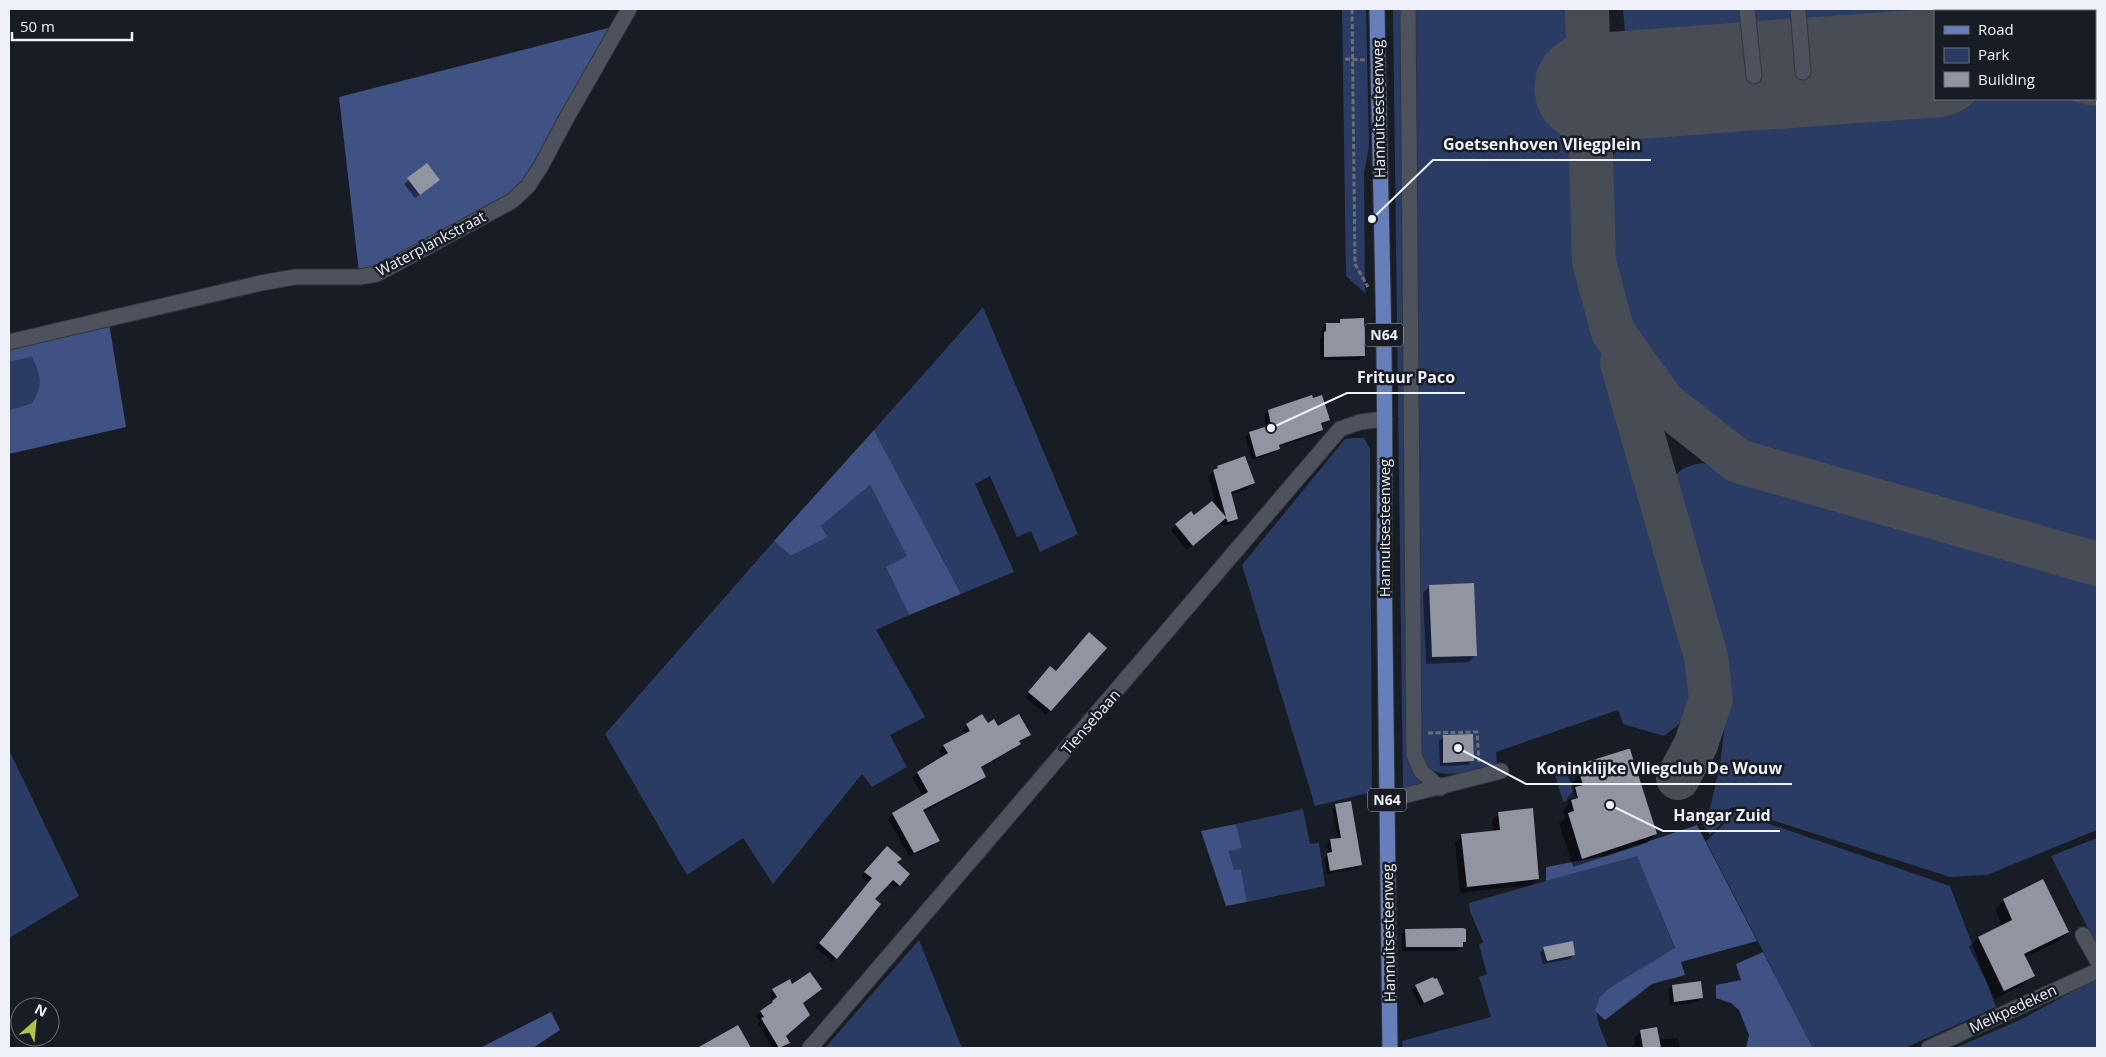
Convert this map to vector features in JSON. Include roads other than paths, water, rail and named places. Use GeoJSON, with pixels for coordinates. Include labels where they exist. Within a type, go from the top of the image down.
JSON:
{"type":"FeatureCollection","features":[{"type":"Feature","properties":{"kind":"main road","name":"Hannuitsesteenweg"},"geometry":{"type":"LineString","coordinates":[[1377,9],[1385,419],[1384,551],[1390,1048]]}},
{"type":"Feature","properties":{"kind":"street","name":"Waterplankstraat"},"geometry":{"type":"LineString","coordinates":[[9,342],[260,283],[294,277],[369,276],[426,248],[512,201],[528,186],[629,9]]}},
{"type":"Feature","properties":{"kind":"street"},"geometry":{"type":"LineString","coordinates":[[1408,9],[1414,755],[1421,771],[1440,788]]}},
{"type":"Feature","properties":{"kind":"street"},"geometry":{"type":"LineString","coordinates":[[1747,9],[1754,76]]}},
{"type":"Feature","properties":{"kind":"street"},"geometry":{"type":"LineString","coordinates":[[1798,9],[1803,72]]}},
{"type":"Feature","properties":{"kind":"street","name":"Tiensebaan"},"geometry":{"type":"LineString","coordinates":[[810,1048],[1340,429],[1360,422],[1385,419]]}},
{"type":"Feature","properties":{"kind":"street"},"geometry":{"type":"LineString","coordinates":[[1387,800],[1501,772]]}},
{"type":"Feature","properties":{"kind":"street"},"geometry":{"type":"LineString","coordinates":[[2083,935],[2097,960]]}},
{"type":"Feature","properties":{"kind":"street","name":"Melkpedeken"},"geometry":{"type":"LineString","coordinates":[[1929,1048],[2097,971]]}},
{"type":"Feature","properties":{"kind":"place","name":"Goetsenhoven Vliegplein"},"geometry":{"type":"Point","coordinates":[1372,219]}},
{"type":"Feature","properties":{"kind":"place","name":"Frituur Paco"},"geometry":{"type":"Point","coordinates":[1271,428]}},
{"type":"Feature","properties":{"kind":"place","name":"Koninklijke Vliegclub De Wouw"},"geometry":{"type":"Point","coordinates":[1458,748]}},
{"type":"Feature","properties":{"kind":"place","name":"Hangar Zuid"},"geometry":{"type":"Point","coordinates":[1610,805]}}]}
